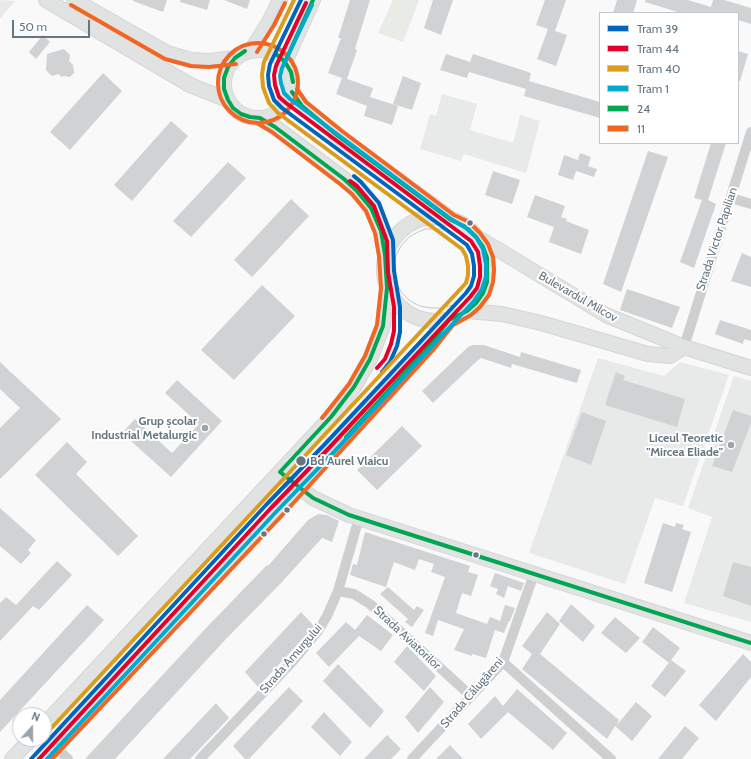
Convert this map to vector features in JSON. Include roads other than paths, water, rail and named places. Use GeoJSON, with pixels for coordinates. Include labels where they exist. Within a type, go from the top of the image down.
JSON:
{"type":"FeatureCollection","features":[{"type":"Feature","properties":{"kind":"main road"},"geometry":{"type":"LineString","coordinates":[[46,0],[190,85],[228,100]]}},
{"type":"Feature","properties":{"kind":"main road"},"geometry":{"type":"LineString","coordinates":[[74,0],[167,53],[191,60],[209,61],[235,58]]}},
{"type":"Feature","properties":{"kind":"main road"},"geometry":{"type":"LineString","coordinates":[[252,49],[269,22],[280,0]]}},
{"type":"Feature","properties":{"kind":"main road"},"geometry":{"type":"LineString","coordinates":[[285,62],[313,0]]}},
{"type":"Feature","properties":{"kind":"main road"},"geometry":{"type":"LineString","coordinates":[[260,49],[276,54],[285,62],[291,72],[293,82],[290,98],[282,108],[274,114],[260,118],[241,114],[234,108],[228,100],[224,89],[224,78],[228,67],[235,58],[246,51],[260,49]]}},
{"type":"Feature","properties":{"kind":"main road"},"geometry":{"type":"LineString","coordinates":[[292,92],[302,106],[338,136],[452,220],[466,227],[483,247],[487,258],[487,282],[476,303],[467,311],[449,320],[424,320],[412,315],[400,307],[392,298],[387,288]]}},
{"type":"Feature","properties":{"kind":"main road"},"geometry":{"type":"LineString","coordinates":[[52,716],[331,417],[354,387],[370,359],[383,326],[387,288],[385,255],[381,231],[371,208],[356,190],[344,179],[275,127],[260,118]]}},
{"type":"Feature","properties":{"kind":"main road"},"geometry":{"type":"LineString","coordinates":[[385,255],[393,240],[400,231],[409,224],[430,218],[452,220]]}},
{"type":"Feature","properties":{"kind":"main road","name":"Bulevardul Milcov"},"geometry":{"type":"LineString","coordinates":[[476,237],[606,315],[684,347],[751,368]]}},
{"type":"Feature","properties":{"kind":"main road"},"geometry":{"type":"LineString","coordinates":[[467,311],[502,314],[541,323],[648,354],[670,356],[684,347]]}},
{"type":"Feature","properties":{"kind":"main road"},"geometry":{"type":"LineString","coordinates":[[44,759],[299,488],[429,346],[449,320]]}},
{"type":"Feature","properties":{"kind":"main road"},"geometry":{"type":"LineString","coordinates":[[280,472],[313,498],[359,518],[751,643]]}},
{"type":"Feature","properties":{"kind":"main road"},"geometry":{"type":"LineString","coordinates":[[12,759],[23,747]]}},
{"type":"Feature","properties":{"kind":"street","name":"Strada Victor Papilian"},"geometry":{"type":"LineString","coordinates":[[684,347],[751,132]]}},
{"type":"Feature","properties":{"kind":"street"},"geometry":{"type":"LineString","coordinates":[[731,198],[751,204]]}},
{"type":"Feature","properties":{"kind":"street","name":"Strada Amurgului"},"geometry":{"type":"LineString","coordinates":[[200,759],[292,661],[313,637],[327,616],[338,591],[359,518]]}},
{"type":"Feature","properties":{"kind":"street","name":"Strada Călugăreni"},"geometry":{"type":"LineString","coordinates":[[412,759],[503,662],[534,574]]}},
{"type":"Feature","properties":{"kind":"street","name":"Strada Aviatorilor"},"geometry":{"type":"LineString","coordinates":[[338,591],[354,594],[370,604],[471,696]]}},
{"type":"Feature","properties":{"kind":"street"},"geometry":{"type":"LineString","coordinates":[[503,662],[611,759]]}},
{"type":"Feature","properties":{"kind":"street"},"geometry":{"type":"LineString","coordinates":[[55,747],[68,759]]}},
{"type":"Feature","properties":{"kind":"tram line","name":"40"},"geometry":{"type":"LineString","coordinates":[[52,727],[466,283],[468,266],[466,256],[462,249],[278,113],[269,103],[263,87],[262,74],[264,62],[294,0]]}},
{"type":"Feature","properties":{"kind":"tram line","name":"39"},"geometry":{"type":"LineString","coordinates":[[31,759],[471,286],[474,276],[474,266],[472,254],[467,245],[282,108],[274,100],[269,86],[268,75],[270,64],[301,0]]}},
{"type":"Feature","properties":{"kind":"tram line","name":"44"},"geometry":{"type":"LineString","coordinates":[[39,759],[477,288],[480,277],[480,266],[478,252],[471,241],[279,97],[275,85],[274,75],[276,66],[306,3]]}},
{"type":"Feature","properties":{"kind":"tram line","name":"1"},"geometry":{"type":"LineString","coordinates":[[47,759],[474,301],[482,289],[486,277],[486,264],[483,249],[476,237],[284,93],[280,76],[282,68],[312,5]]}},
{"type":"Feature","properties":{"kind":"tram line","name":"39"},"geometry":{"type":"LineString","coordinates":[[354,176],[379,203],[393,240],[394,271],[400,307],[400,332],[397,346],[390,362],[382,372]]}},
{"type":"Feature","properties":{"kind":"tram line","name":"44"},"geometry":{"type":"LineString","coordinates":[[350,181],[357,186],[374,206],[387,241],[388,272],[394,307],[394,331],[385,359],[377,368]]}},
{"type":"Feature","properties":{"kind":"tram line"},"geometry":{"type":"LineString","coordinates":[[394,265],[396,255],[408,238],[425,229],[444,229]]}},
{"type":"Feature","properties":{"kind":"tram line"},"geometry":{"type":"LineString","coordinates":[[397,284],[402,293],[410,301],[420,306],[441,308],[454,305]]}},
{"type":"Feature","properties":{"kind":"place","name":"Grup școlar Industrial Metalurgic"},"geometry":{"type":"Point","coordinates":[205,428]}},
{"type":"Feature","properties":{"kind":"place","name":"Liceul Teoretic \"Mircea Eliade\""},"geometry":{"type":"Point","coordinates":[731,445]}},
{"type":"Feature","properties":{"kind":"place","name":"Bd Aurel Vlaicu"},"geometry":{"type":"Point","coordinates":[301,461]}}]}
